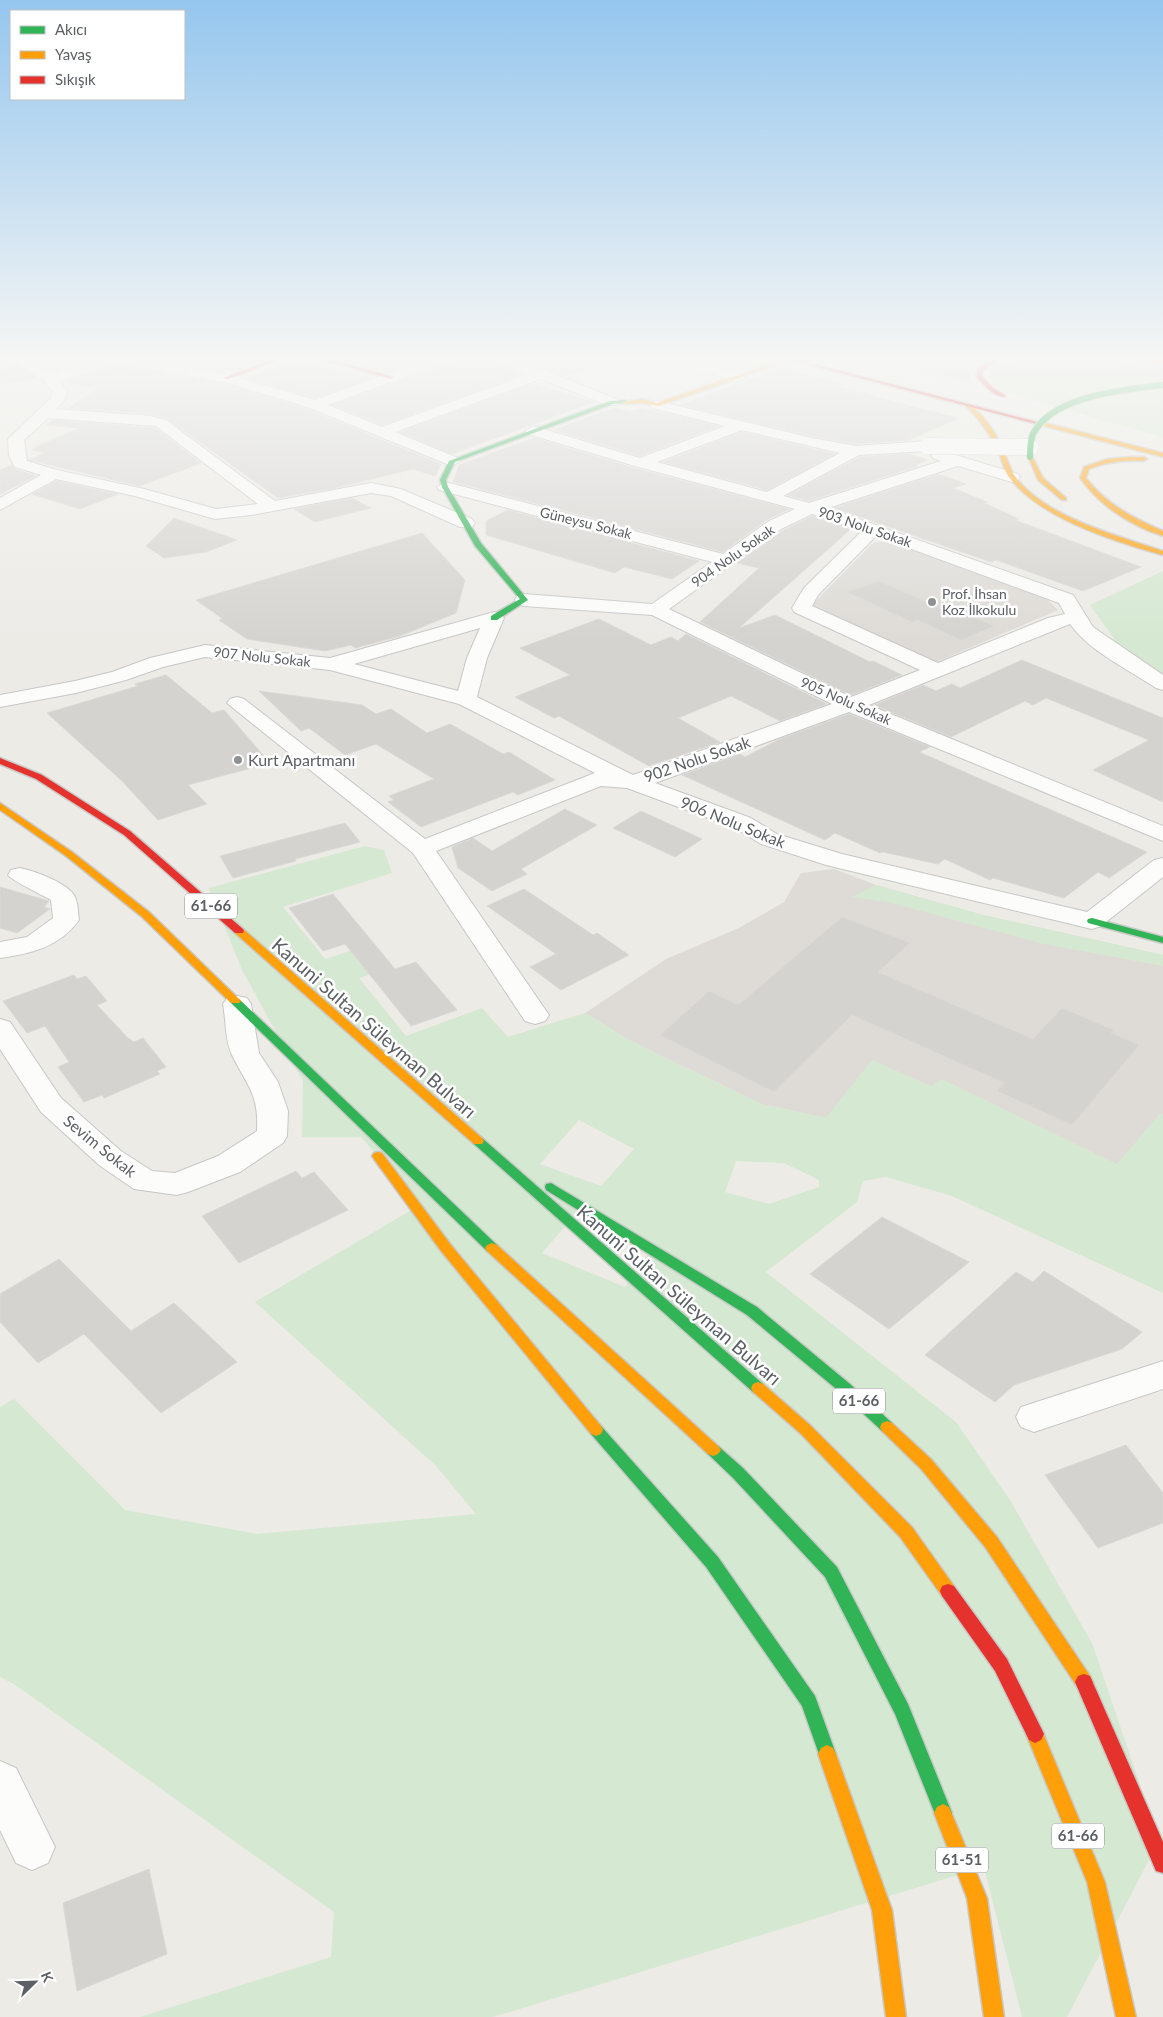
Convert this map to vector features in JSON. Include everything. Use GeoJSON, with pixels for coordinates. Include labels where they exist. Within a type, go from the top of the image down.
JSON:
{"type":"FeatureCollection","features":[{"type":"Feature","properties":{"kind":"main road"},"geometry":{"type":"LineString","coordinates":[[473,453],[452,461],[443,480],[445,487],[478,544],[524,600],[494,618]]}},
{"type":"Feature","properties":{"kind":"main road"},"geometry":{"type":"LineString","coordinates":[[1002,453],[1012,477],[1043,503],[1064,515],[1114,536],[1163,553]]}},
{"type":"Feature","properties":{"kind":"main road"},"geometry":{"type":"LineString","coordinates":[[1030,453],[1040,479],[1051,490],[1114,528],[1163,548]]}},
{"type":"Feature","properties":{"kind":"main road"},"geometry":{"type":"LineString","coordinates":[[1163,461],[1136,458],[1110,460],[1086,468],[1083,474],[1090,488],[1108,504],[1163,534]]}},
{"type":"Feature","properties":{"kind":"main road"},"geometry":{"type":"LineString","coordinates":[[1063,482],[1075,493]]}},
{"type":"Feature","properties":{"kind":"main road"},"geometry":{"type":"LineString","coordinates":[[1080,506],[1163,539]]}},
{"type":"Feature","properties":{"kind":"main road","name":"Kanuni Sultan Süleyman Bulvarı"},"geometry":{"type":"LineString","coordinates":[[0,761],[39,777],[127,833],[805,1430],[906,1532],[1001,1665],[1046,1756],[1096,1882],[1126,2017]]}},
{"type":"Feature","properties":{"kind":"main road"},"geometry":{"type":"LineString","coordinates":[[34,762],[57,774]]}},
{"type":"Feature","properties":{"kind":"main road"},"geometry":{"type":"LineString","coordinates":[[0,806],[69,854],[144,914],[341,1101],[382,1161],[446,1248],[601,1436],[712,1562],[809,1702],[882,1910],[896,2017]]}},
{"type":"Feature","properties":{"kind":"main road","name":"61-66"},"geometry":{"type":"LineString","coordinates":[[111,809],[149,841],[199,895]]}},
{"type":"Feature","properties":{"kind":"main road"},"geometry":{"type":"LineString","coordinates":[[9,827],[69,854]]}},
{"type":"Feature","properties":{"kind":"main road"},"geometry":{"type":"LineString","coordinates":[[1092,921],[1163,940]]}},
{"type":"Feature","properties":{"kind":"main road","name":"61-66"},"geometry":{"type":"LineString","coordinates":[[404,1077],[565,1198],[752,1311],[845,1388],[926,1464],[991,1542],[1080,1673],[1140,1805],[1163,1864]]}},
{"type":"Feature","properties":{"kind":"main road","name":"61-51"},"geometry":{"type":"LineString","coordinates":[[341,1101],[484,1242],[738,1473],[832,1572],[902,1710],[976,1898],[994,2017]]}},
{"type":"Feature","properties":{"kind":"street"},"geometry":{"type":"LineString","coordinates":[[17,453],[20,464]]}},
{"type":"Feature","properties":{"kind":"street"},"geometry":{"type":"LineString","coordinates":[[201,453],[271,506]]}},
{"type":"Feature","properties":{"kind":"street"},"geometry":{"type":"LineString","coordinates":[[432,453],[452,461]]}},
{"type":"Feature","properties":{"kind":"street","name":"903 Nolu Sokak"},"geometry":{"type":"LineString","coordinates":[[608,453],[768,498],[811,508],[1066,599],[1073,608],[1075,617],[1086,631],[1163,684]]}},
{"type":"Feature","properties":{"kind":"street"},"geometry":{"type":"LineString","coordinates":[[641,463],[667,453]]}},
{"type":"Feature","properties":{"kind":"street"},"geometry":{"type":"LineString","coordinates":[[768,498],[817,470],[854,453]]}},
{"type":"Feature","properties":{"kind":"street"},"geometry":{"type":"LineString","coordinates":[[937,453],[956,461],[1012,477]]}},
{"type":"Feature","properties":{"kind":"street","name":"904 Nolu Sokak"},"geometry":{"type":"LineString","coordinates":[[656,610],[775,525],[811,508],[956,461]]}},
{"type":"Feature","properties":{"kind":"street"},"geometry":{"type":"LineString","coordinates":[[0,462],[20,464],[54,474],[138,492],[215,514],[371,488],[396,492],[466,523]]}},
{"type":"Feature","properties":{"kind":"street"},"geometry":{"type":"LineString","coordinates":[[0,506],[54,474]]}},
{"type":"Feature","properties":{"kind":"street","name":"Güneysu Sokak"},"geometry":{"type":"LineString","coordinates":[[445,487],[727,560]]}},
{"type":"Feature","properties":{"kind":"street"},"geometry":{"type":"LineString","coordinates":[[873,529],[811,592],[801,608],[936,670]]}},
{"type":"Feature","properties":{"kind":"street","name":"905 Nolu Sokak"},"geometry":{"type":"LineString","coordinates":[[524,600],[656,610],[849,704],[1163,834]]}},
{"type":"Feature","properties":{"kind":"street","name":"902 Nolu Sokak"},"geometry":{"type":"LineString","coordinates":[[422,848],[599,779],[630,782],[650,778],[905,684],[1055,622],[1075,617]]}},
{"type":"Feature","properties":{"kind":"street"},"geometry":{"type":"LineString","coordinates":[[466,700],[477,658],[494,618]]}},
{"type":"Feature","properties":{"kind":"street","name":"907 Nolu Sokak"},"geometry":{"type":"LineString","coordinates":[[0,701],[76,687],[119,676],[157,662],[205,651],[331,664],[494,618]]}},
{"type":"Feature","properties":{"kind":"street","name":"906 Nolu Sokak"},"geometry":{"type":"LineString","coordinates":[[331,664],[466,700],[630,782],[743,823],[768,838],[835,860],[1092,921]]}},
{"type":"Feature","properties":{"kind":"street"},"geometry":{"type":"LineString","coordinates":[[237,703],[422,848],[535,1015]]}},
{"type":"Feature","properties":{"kind":"street"},"geometry":{"type":"LineString","coordinates":[[1092,921],[1163,866]]}},
{"type":"Feature","properties":{"kind":"street"},"geometry":{"type":"LineString","coordinates":[[0,950],[23,948],[49,937],[66,920],[63,897],[41,883],[20,875]]}},
{"type":"Feature","properties":{"kind":"street","name":"Sevim Sokak"},"geometry":{"type":"LineString","coordinates":[[0,1028],[51,1105],[110,1158],[145,1181],[177,1184],[230,1164],[272,1136],[273,1111],[263,1082],[245,1053],[237,1004]]}},
{"type":"Feature","properties":{"kind":"street"},"geometry":{"type":"LineString","coordinates":[[1034,1417],[1163,1375]]}},
{"type":"Feature","properties":{"kind":"street"},"geometry":{"type":"LineString","coordinates":[[0,1783],[32,1847]]}},
{"type":"Feature","properties":{"kind":"shaded area","name":"Prof. İhsan Koz İlkokulu"},"geometry":{"type":"Polygon","coordinates":[[[888,541],[1044,596],[1058,610],[934,663],[810,607],[873,543],[888,541]]]}},
{"type":"Feature","properties":{"kind":"shaded area"},"geometry":{"type":"Polygon","coordinates":[[[834,869],[876,885],[983,915],[1163,955],[1163,1115],[1160,1114],[1117,1165],[826,1118],[761,1104],[629,1040],[585,1013],[666,959],[739,928],[784,902],[801,873],[834,869]]]}},
{"type":"Feature","properties":{"kind":"green space"},"geometry":{"type":"Polygon","coordinates":[[[1163,571],[1163,675],[1117,643],[1090,605],[1163,571]]]}},
{"type":"Feature","properties":{"kind":"green space"},"geometry":{"type":"Polygon","coordinates":[[[365,846],[384,850],[392,873],[283,907],[325,959],[374,943],[391,967],[359,978],[406,1036],[482,1008],[508,1037],[585,1013],[629,1040],[761,1104],[826,1118],[872,1060],[931,1086],[942,1079],[1117,1164],[1160,1114],[1163,1115],[1163,1293],[952,1196],[886,1177],[863,1181],[857,1202],[766,1272],[956,1422],[1010,1500],[1092,1643],[1159,1841],[1067,2017],[1022,2017],[984,1867],[493,2017],[140,2017],[331,1957],[334,1912],[14,1684],[0,1677],[0,1407],[14,1399],[125,1510],[257,1534],[476,1514],[436,1466],[255,1302],[420,1205],[361,1137],[302,1137],[303,1081],[242,970],[209,888],[365,846]],[[579,1120],[540,1164],[601,1186],[634,1149],[579,1120]],[[736,1161],[725,1192],[769,1204],[819,1187],[819,1180],[784,1163],[736,1161]],[[580,1209],[542,1253],[625,1287],[654,1244],[580,1209]]]}},
{"type":"Feature","properties":{"kind":"green space"},"geometry":{"type":"Polygon","coordinates":[[[876,885],[983,915],[1163,955],[1163,966],[1044,944],[887,902],[852,897],[876,885]]]}},
{"type":"Feature","properties":{"kind":"building"},"geometry":{"type":"Polygon","coordinates":[[[44,453],[188,453],[201,463],[140,486],[29,460],[44,453]]]}},
{"type":"Feature","properties":{"kind":"building"},"geometry":{"type":"Polygon","coordinates":[[[215,453],[414,453],[441,464],[435,476],[413,469],[335,488],[278,498],[215,453]]]}},
{"type":"Feature","properties":{"kind":"building"},"geometry":{"type":"Polygon","coordinates":[[[492,453],[584,453],[790,509],[768,519],[723,552],[453,482],[459,465],[492,453]]]}},
{"type":"Feature","properties":{"kind":"building"},"geometry":{"type":"Polygon","coordinates":[[[630,453],[648,453],[640,456],[630,453]]]}},
{"type":"Feature","properties":{"kind":"building"},"geometry":{"type":"Polygon","coordinates":[[[686,453],[835,454],[767,490],[663,462],[686,453]]]}},
{"type":"Feature","properties":{"kind":"building"},"geometry":{"type":"Polygon","coordinates":[[[909,454],[928,460],[915,465],[918,466],[809,501],[788,495],[860,457],[909,454]]]}},
{"type":"Feature","properties":{"kind":"building"},"geometry":{"type":"Polygon","coordinates":[[[12,465],[14,469],[36,476],[0,494],[0,470],[12,465]]]}},
{"type":"Feature","properties":{"kind":"building"},"geometry":{"type":"Polygon","coordinates":[[[939,474],[966,484],[953,488],[987,502],[984,503],[1019,519],[1015,520],[1141,567],[1083,591],[996,560],[991,562],[834,508],[939,474]]]}},
{"type":"Feature","properties":{"kind":"building"},"geometry":{"type":"Polygon","coordinates":[[[56,481],[118,494],[80,509],[32,494],[56,481]]]}},
{"type":"Feature","properties":{"kind":"building"},"geometry":{"type":"Polygon","coordinates":[[[352,498],[371,508],[315,522],[294,509],[352,498]]]}},
{"type":"Feature","properties":{"kind":"building"},"geometry":{"type":"Polygon","coordinates":[[[508,510],[699,561],[672,579],[624,567],[615,573],[486,535],[486,521],[508,510]]]}},
{"type":"Feature","properties":{"kind":"building"},"geometry":{"type":"Polygon","coordinates":[[[812,516],[851,529],[739,628],[775,615],[870,662],[873,661],[902,675],[851,695],[700,622],[759,568],[737,563],[782,531],[812,516]]]}},
{"type":"Feature","properties":{"kind":"building"},"geometry":{"type":"Polygon","coordinates":[[[174,518],[237,540],[206,552],[164,558],[146,546],[174,518]]]}},
{"type":"Feature","properties":{"kind":"building"},"geometry":{"type":"Polygon","coordinates":[[[422,533],[465,580],[456,613],[400,636],[355,648],[351,645],[325,651],[247,639],[219,620],[223,619],[196,600],[422,533]]]}},
{"type":"Feature","properties":{"kind":"building"},"geometry":{"type":"Polygon","coordinates":[[[879,581],[938,607],[945,604],[994,626],[961,640],[918,620],[912,622],[847,592],[879,581]]]}},
{"type":"Feature","properties":{"kind":"building"},"geometry":{"type":"Polygon","coordinates":[[[599,619],[651,645],[671,637],[678,641],[686,634],[827,704],[780,721],[731,696],[678,718],[720,742],[649,766],[559,716],[554,718],[515,697],[570,675],[520,648],[599,619]]]}},
{"type":"Feature","properties":{"kind":"building"},"geometry":{"type":"Polygon","coordinates":[[[1022,660],[1163,718],[1163,802],[1093,770],[1149,740],[1046,698],[1033,705],[1025,701],[951,737],[874,705],[923,685],[936,691],[952,684],[960,688],[1022,660]]]}},
{"type":"Feature","properties":{"kind":"building"},"geometry":{"type":"Polygon","coordinates":[[[166,675],[212,713],[224,710],[270,763],[188,785],[207,804],[158,820],[122,781],[47,713],[138,686],[135,684],[166,675]]]}},
{"type":"Feature","properties":{"kind":"building"},"geometry":{"type":"Polygon","coordinates":[[[259,691],[362,705],[376,714],[391,709],[427,733],[450,724],[503,754],[509,752],[555,780],[518,795],[513,792],[421,827],[388,802],[394,800],[389,796],[434,779],[376,744],[345,755],[309,728],[301,731],[259,691]]]}},
{"type":"Feature","properties":{"kind":"building"},"geometry":{"type":"Polygon","coordinates":[[[849,714],[930,747],[919,752],[1147,852],[1109,878],[1098,872],[1064,898],[993,878],[990,880],[945,859],[938,864],[883,852],[880,853],[835,833],[825,840],[682,775],[740,754],[745,757],[780,739],[849,714]]]}},
{"type":"Feature","properties":{"kind":"building"},"geometry":{"type":"Polygon","coordinates":[[[565,809],[597,825],[521,869],[527,874],[492,891],[458,868],[452,847],[473,838],[492,851],[565,809]]]}},
{"type":"Feature","properties":{"kind":"building"},"geometry":{"type":"Polygon","coordinates":[[[641,811],[702,839],[675,857],[613,828],[641,811]]]}},
{"type":"Feature","properties":{"kind":"building"},"geometry":{"type":"Polygon","coordinates":[[[345,823],[360,842],[233,878],[220,856],[345,823]]]}},
{"type":"Feature","properties":{"kind":"building"},"geometry":{"type":"Polygon","coordinates":[[[0,887],[49,901],[44,907],[50,909],[17,933],[0,928],[0,887]]]}},
{"type":"Feature","properties":{"kind":"building"},"geometry":{"type":"Polygon","coordinates":[[[524,889],[593,935],[597,933],[629,955],[561,990],[530,967],[556,954],[487,906],[524,889]]]}},
{"type":"Feature","properties":{"kind":"building"},"geometry":{"type":"Polygon","coordinates":[[[333,894],[395,969],[416,962],[457,1010],[411,1026],[345,944],[323,951],[289,908],[333,894]]]}},
{"type":"Feature","properties":{"kind":"building"},"geometry":{"type":"Polygon","coordinates":[[[842,917],[910,943],[878,972],[1033,1039],[1062,1008],[1114,1030],[1111,1033],[1139,1045],[1072,1125],[997,1091],[1004,1083],[852,1015],[774,1092],[660,1035],[709,991],[738,1005],[842,917]]]}},
{"type":"Feature","properties":{"kind":"building"},"geometry":{"type":"Polygon","coordinates":[[[74,975],[77,979],[86,976],[107,1001],[97,1005],[128,1038],[134,1042],[143,1038],[166,1067],[157,1071],[160,1074],[104,1098],[102,1095],[84,1102],[58,1067],[69,1062],[45,1026],[27,1033],[3,1001],[74,975]]]}},
{"type":"Feature","properties":{"kind":"building"},"geometry":{"type":"Polygon","coordinates":[[[296,1171],[302,1178],[314,1172],[348,1210],[239,1263],[202,1216],[296,1171]]]}},
{"type":"Feature","properties":{"kind":"building"},"geometry":{"type":"Polygon","coordinates":[[[882,1217],[969,1262],[889,1329],[810,1274],[882,1217]]]}},
{"type":"Feature","properties":{"kind":"building"},"geometry":{"type":"Polygon","coordinates":[[[59,1259],[131,1331],[174,1303],[237,1362],[161,1413],[84,1334],[38,1363],[0,1322],[0,1294],[59,1259]]]}},
{"type":"Feature","properties":{"kind":"building"},"geometry":{"type":"Polygon","coordinates":[[[1044,1271],[1142,1332],[1122,1349],[1014,1385],[995,1402],[925,1355],[1016,1272],[1033,1282],[1044,1271]]]}},
{"type":"Feature","properties":{"kind":"building"},"geometry":{"type":"Polygon","coordinates":[[[1126,1445],[1163,1493],[1163,1523],[1098,1548],[1045,1475],[1126,1445]]]}},
{"type":"Feature","properties":{"kind":"building"},"geometry":{"type":"Polygon","coordinates":[[[149,1869],[167,1954],[77,1991],[63,1903],[149,1869]]]}},
{"type":"Feature","properties":{"kind":"traffic: fast"},"geometry":{"type":"LineString","coordinates":[[473,453],[452,461],[443,480],[445,487],[478,544],[524,600],[494,618]]}},
{"type":"Feature","properties":{"kind":"traffic: fast"},"geometry":{"type":"LineString","coordinates":[[1092,921],[1163,940]]}},
{"type":"Feature","properties":{"kind":"traffic: fast"},"geometry":{"type":"LineString","coordinates":[[235,1001],[492,1248]]}},
{"type":"Feature","properties":{"kind":"traffic: fast"},"geometry":{"type":"LineString","coordinates":[[478,1141],[758,1388]]}},
{"type":"Feature","properties":{"kind":"traffic: fast"},"geometry":{"type":"LineString","coordinates":[[551,1187],[752,1311],[845,1388],[887,1427]]}},
{"type":"Feature","properties":{"kind":"traffic: fast"},"geometry":{"type":"LineString","coordinates":[[596,1430],[712,1562],[809,1702],[827,1754]]}},
{"type":"Feature","properties":{"kind":"traffic: fast"},"geometry":{"type":"LineString","coordinates":[[713,1450],[738,1473],[831,1572],[902,1710],[943,1813]]}},
{"type":"Feature","properties":{"kind":"traffic: slow"},"geometry":{"type":"LineString","coordinates":[[1002,453],[1012,476],[1024,490],[1040,503],[1059,514],[1103,533],[1163,553]]}},
{"type":"Feature","properties":{"kind":"traffic: slow"},"geometry":{"type":"LineString","coordinates":[[1156,453],[1163,455]]}},
{"type":"Feature","properties":{"kind":"traffic: slow"},"geometry":{"type":"LineString","coordinates":[[1030,457],[1040,479],[1064,499]]}},
{"type":"Feature","properties":{"kind":"traffic: slow"},"geometry":{"type":"LineString","coordinates":[[1144,459],[1115,460],[1093,465],[1086,468],[1083,478],[1108,505],[1129,518],[1163,534]]}},
{"type":"Feature","properties":{"kind":"traffic: slow"},"geometry":{"type":"LineString","coordinates":[[0,806],[69,854],[145,914],[235,1001]]}},
{"type":"Feature","properties":{"kind":"traffic: slow"},"geometry":{"type":"LineString","coordinates":[[239,931],[478,1141]]}},
{"type":"Feature","properties":{"kind":"traffic: slow"},"geometry":{"type":"LineString","coordinates":[[378,1156],[446,1248],[596,1430]]}},
{"type":"Feature","properties":{"kind":"traffic: slow"},"geometry":{"type":"LineString","coordinates":[[492,1248],[713,1450]]}},
{"type":"Feature","properties":{"kind":"traffic: slow"},"geometry":{"type":"LineString","coordinates":[[758,1388],[805,1429],[906,1532],[948,1591]]}},
{"type":"Feature","properties":{"kind":"traffic: slow"},"geometry":{"type":"LineString","coordinates":[[887,1427],[926,1464],[991,1542],[1084,1682]]}},
{"type":"Feature","properties":{"kind":"traffic: slow"},"geometry":{"type":"LineString","coordinates":[[1035,1734],[1096,1882],[1126,2017]]}},
{"type":"Feature","properties":{"kind":"traffic: slow"},"geometry":{"type":"LineString","coordinates":[[827,1754],[882,1910],[896,2017]]}},
{"type":"Feature","properties":{"kind":"traffic: slow"},"geometry":{"type":"LineString","coordinates":[[943,1813],[977,1898],[994,2017]]}},
{"type":"Feature","properties":{"kind":"traffic: jam"},"geometry":{"type":"LineString","coordinates":[[0,761],[39,777],[127,833],[239,931]]}},
{"type":"Feature","properties":{"kind":"traffic: jam"},"geometry":{"type":"LineString","coordinates":[[948,1591],[1001,1665],[1035,1734]]}},
{"type":"Feature","properties":{"kind":"traffic: jam"},"geometry":{"type":"LineString","coordinates":[[1084,1682],[1163,1864]]}},
{"type":"Feature","properties":{"kind":"place","name":"Prof. İhsan Koz İlkokulu"},"geometry":{"type":"Point","coordinates":[932,602]}},
{"type":"Feature","properties":{"kind":"place","name":"Kurt Apartmanı"},"geometry":{"type":"Point","coordinates":[238,760]}}]}
